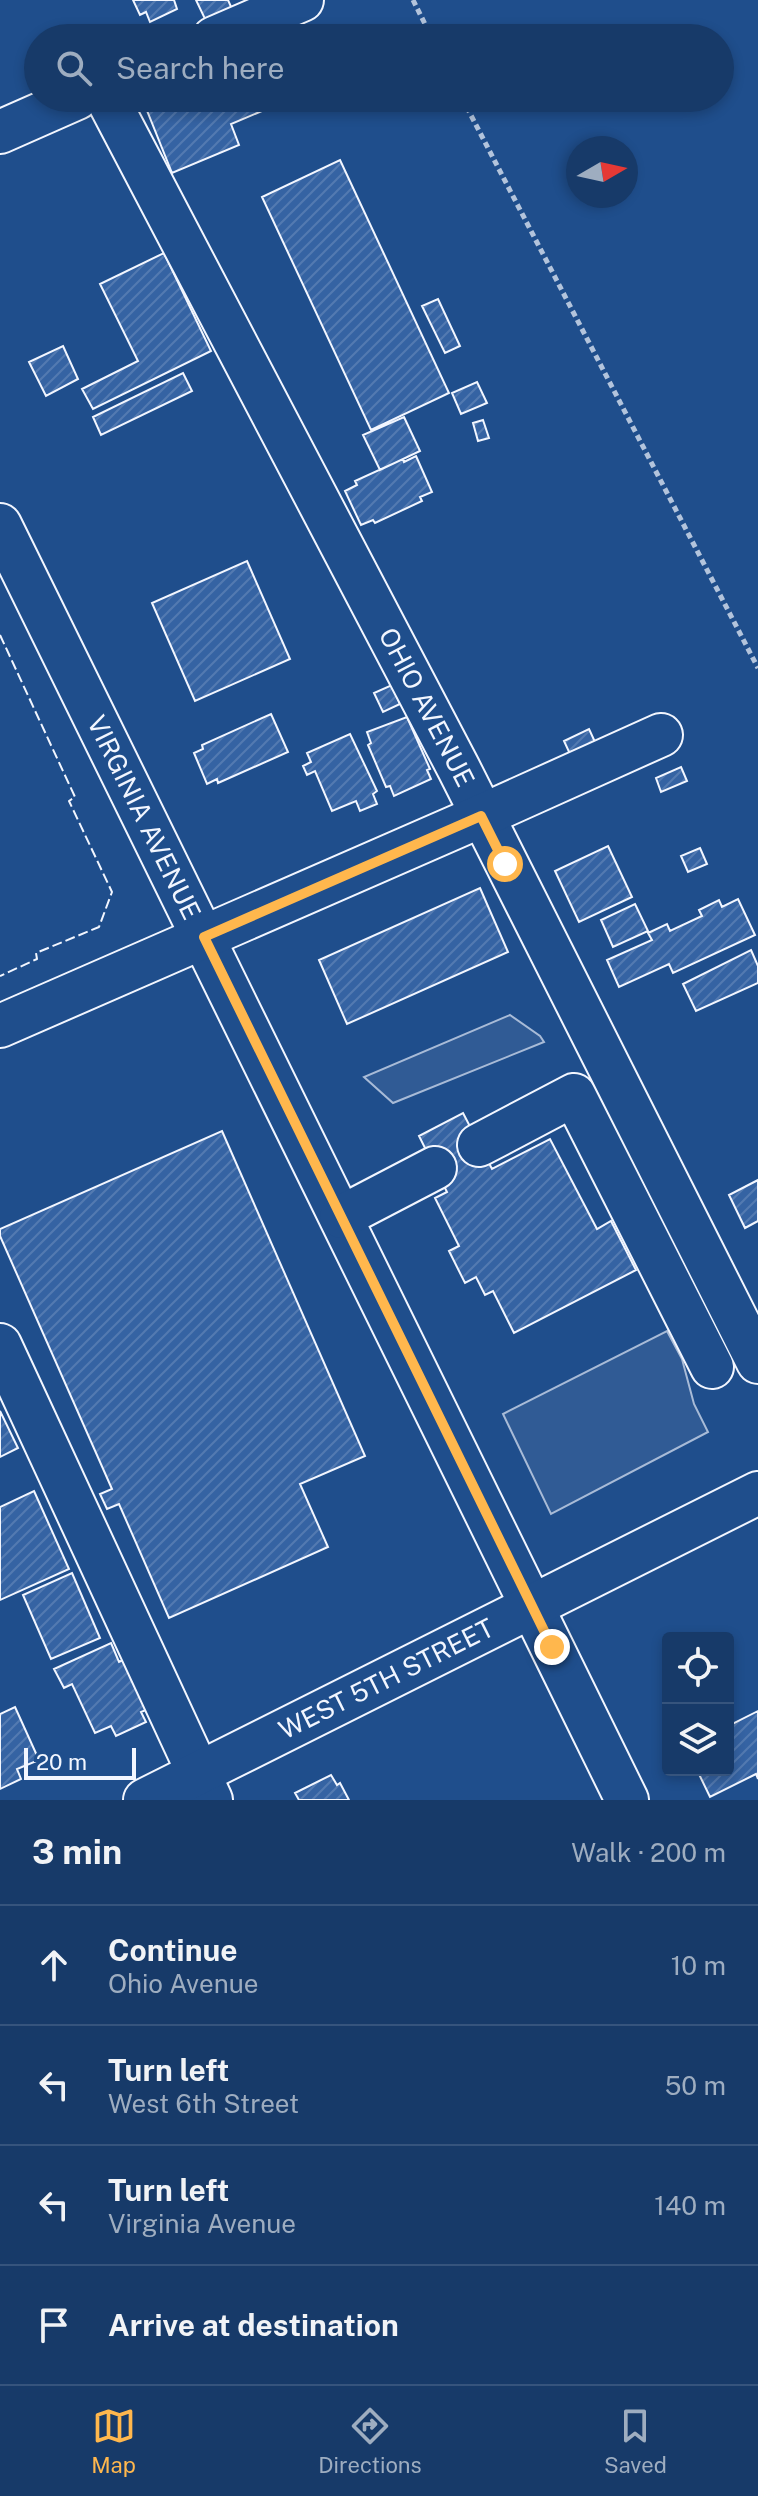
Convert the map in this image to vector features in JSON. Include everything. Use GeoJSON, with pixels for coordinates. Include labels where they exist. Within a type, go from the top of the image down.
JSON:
{"type":"FeatureCollection","features":[{"type":"Feature","properties":{"kind":"street"},"geometry":{"type":"LineString","coordinates":[[246,24],[302,0]]}},
{"type":"Feature","properties":{"kind":"street"},"geometry":{"type":"LineString","coordinates":[[0,132],[45,112]]}},
{"type":"Feature","properties":{"kind":"street","name":"OHIO AVENUE"},"geometry":{"type":"LineString","coordinates":[[114,112],[481,816],[758,1362]]}},
{"type":"Feature","properties":{"kind":"street","name":"VIRGINIA AVENUE"},"geometry":{"type":"LineString","coordinates":[[0,525],[627,1800]]}},
{"type":"Feature","properties":{"kind":"street"},"geometry":{"type":"LineString","coordinates":[[0,1026],[661,735]]}},
{"type":"Feature","properties":{"kind":"street"},"geometry":{"type":"LineString","coordinates":[[479,1145],[574,1095],[712,1367]]}},
{"type":"Feature","properties":{"kind":"street"},"geometry":{"type":"LineString","coordinates":[[341,1217],[435,1168]]}},
{"type":"Feature","properties":{"kind":"street"},"geometry":{"type":"LineString","coordinates":[[0,1345],[204,1787]]}},
{"type":"Feature","properties":{"kind":"street","name":"WEST 5TH STREET"},"geometry":{"type":"LineString","coordinates":[[145,1800],[204,1787],[531,1606],[758,1493]]}},
{"type":"Feature","properties":{"kind":"path"},"geometry":{"type":"LineString","coordinates":[[413,0],[425,24]]}},
{"type":"Feature","properties":{"kind":"path"},"geometry":{"type":"LineString","coordinates":[[469,112],[758,668]]}},
{"type":"Feature","properties":{"kind":"shaded area"},"geometry":{"type":"Polygon","coordinates":[[[510,1015],[544,1042],[393,1103],[364,1077],[510,1015]]]}},
{"type":"Feature","properties":{"kind":"shaded area"},"geometry":{"type":"Polygon","coordinates":[[[667,1331],[682,1359],[694,1404],[708,1432],[551,1514],[503,1414],[667,1331]]]}},
{"type":"Feature","properties":{"kind":"building"},"geometry":{"type":"Polygon","coordinates":[[[133,0],[174,0],[177,9],[150,22],[146,12],[140,15],[133,0]]]}},
{"type":"Feature","properties":{"kind":"building"},"geometry":{"type":"Polygon","coordinates":[[[196,0],[228,0],[232,9],[206,21],[196,0]]]}},
{"type":"Feature","properties":{"kind":"building"},"geometry":{"type":"Polygon","coordinates":[[[148,112],[260,112],[231,124],[239,145],[172,173],[148,112]]]}},
{"type":"Feature","properties":{"kind":"building"},"geometry":{"type":"Polygon","coordinates":[[[340,160],[449,393],[371,430],[262,197],[340,160]]]}},
{"type":"Feature","properties":{"kind":"building"},"geometry":{"type":"Polygon","coordinates":[[[164,253],[211,351],[93,409],[82,389],[138,361],[100,284],[164,253]]]}},
{"type":"Feature","properties":{"kind":"building"},"geometry":{"type":"Polygon","coordinates":[[[438,299],[460,346],[445,353],[422,306],[438,299]]]}},
{"type":"Feature","properties":{"kind":"building"},"geometry":{"type":"Polygon","coordinates":[[[63,346],[78,379],[46,396],[29,362],[63,346]]]}},
{"type":"Feature","properties":{"kind":"building"},"geometry":{"type":"Polygon","coordinates":[[[183,373],[192,391],[101,435],[93,417],[183,373]]]}},
{"type":"Feature","properties":{"kind":"building"},"geometry":{"type":"Polygon","coordinates":[[[477,382],[487,403],[461,414],[452,393],[477,382]]]}},
{"type":"Feature","properties":{"kind":"building"},"geometry":{"type":"Polygon","coordinates":[[[404,417],[420,451],[380,470],[363,435],[404,417]]]}},
{"type":"Feature","properties":{"kind":"building"},"geometry":{"type":"Polygon","coordinates":[[[483,420],[489,438],[478,441],[473,423],[483,420]]]}},
{"type":"Feature","properties":{"kind":"building"},"geometry":{"type":"Polygon","coordinates":[[[416,456],[432,492],[420,497],[422,501],[375,523],[373,520],[361,525],[345,491],[357,485],[355,481],[416,456]]]}},
{"type":"Feature","properties":{"kind":"building"},"geometry":{"type":"Polygon","coordinates":[[[247,561],[290,659],[195,701],[152,603],[247,561]]]}},
{"type":"Feature","properties":{"kind":"building"},"geometry":{"type":"Polygon","coordinates":[[[392,685],[400,704],[383,712],[374,693],[392,685]]]}},
{"type":"Feature","properties":{"kind":"building"},"geometry":{"type":"Polygon","coordinates":[[[271,714],[288,752],[218,783],[217,779],[207,784],[194,753],[203,749],[202,745],[271,714]]]}},
{"type":"Feature","properties":{"kind":"building"},"geometry":{"type":"Polygon","coordinates":[[[407,717],[430,769],[427,770],[431,779],[394,796],[390,786],[386,787],[368,745],[371,743],[367,732],[407,717]]]}},
{"type":"Feature","properties":{"kind":"building"},"geometry":{"type":"Polygon","coordinates":[[[589,729],[595,742],[570,754],[564,741],[589,729]]]}},
{"type":"Feature","properties":{"kind":"building"},"geometry":{"type":"Polygon","coordinates":[[[350,734],[377,791],[373,794],[377,804],[360,811],[356,801],[332,811],[315,771],[307,775],[303,766],[311,762],[307,753],[350,734]]]}},
{"type":"Feature","properties":{"kind":"building"},"geometry":{"type":"Polygon","coordinates":[[[681,767],[687,781],[661,792],[656,778],[681,767]]]}},
{"type":"Feature","properties":{"kind":"building"},"geometry":{"type":"Polygon","coordinates":[[[608,846],[632,897],[579,922],[555,871],[608,846]]]}},
{"type":"Feature","properties":{"kind":"building"},"geometry":{"type":"Polygon","coordinates":[[[700,848],[707,864],[688,872],[681,856],[700,848]]]}},
{"type":"Feature","properties":{"kind":"building"},"geometry":{"type":"Polygon","coordinates":[[[480,888],[508,952],[347,1024],[319,960],[480,888]]]}},
{"type":"Feature","properties":{"kind":"building"},"geometry":{"type":"Polygon","coordinates":[[[738,899],[755,935],[673,973],[669,964],[619,987],[607,960],[652,940],[648,933],[667,924],[670,931],[702,916],[699,910],[719,900],[722,907],[738,899]]]}},
{"type":"Feature","properties":{"kind":"building"},"geometry":{"type":"Polygon","coordinates":[[[635,904],[648,931],[613,947],[601,920],[635,904]]]}},
{"type":"Feature","properties":{"kind":"building"},"geometry":{"type":"Polygon","coordinates":[[[751,950],[758,966],[758,983],[696,1011],[683,984],[751,950]]]}},
{"type":"Feature","properties":{"kind":"building"},"geometry":{"type":"Polygon","coordinates":[[[463,1113],[492,1169],[550,1139],[597,1229],[611,1221],[636,1270],[514,1333],[493,1291],[485,1295],[476,1277],[465,1283],[449,1251],[459,1246],[435,1198],[447,1192],[419,1136],[463,1113]]]}},
{"type":"Feature","properties":{"kind":"building"},"geometry":{"type":"Polygon","coordinates":[[[222,1131],[365,1456],[300,1484],[328,1547],[169,1618],[119,1504],[107,1509],[100,1494],[112,1489],[0,1236],[0,1229],[222,1131]]]}},
{"type":"Feature","properties":{"kind":"building"},"geometry":{"type":"Polygon","coordinates":[[[758,1180],[758,1221],[745,1228],[729,1195],[758,1180]]]}},
{"type":"Feature","properties":{"kind":"building"},"geometry":{"type":"Polygon","coordinates":[[[0,1411],[18,1448],[0,1457],[0,1411]]]}},
{"type":"Feature","properties":{"kind":"building"},"geometry":{"type":"Polygon","coordinates":[[[34,1491],[69,1569],[0,1600],[0,1507],[34,1491]]]}},
{"type":"Feature","properties":{"kind":"building"},"geometry":{"type":"Polygon","coordinates":[[[72,1573],[100,1638],[51,1659],[23,1595],[72,1573]]]}},
{"type":"Feature","properties":{"kind":"building"},"geometry":{"type":"Polygon","coordinates":[[[111,1643],[119,1662],[123,1660],[146,1710],[141,1712],[146,1722],[116,1736],[111,1726],[95,1733],[72,1684],[64,1688],[54,1669],[111,1643]]]}},
{"type":"Feature","properties":{"kind":"building"},"geometry":{"type":"Polygon","coordinates":[[[15,1707],[39,1760],[17,1769],[21,1779],[0,1789],[0,1714],[15,1707]]]}},
{"type":"Feature","properties":{"kind":"building"},"geometry":{"type":"Polygon","coordinates":[[[758,1711],[758,1779],[756,1774],[710,1797],[700,1776],[734,1776],[734,1723],[758,1711]]]}},
{"type":"Feature","properties":{"kind":"building"},"geometry":{"type":"Polygon","coordinates":[[[331,1775],[337,1785],[340,1783],[349,1800],[299,1800],[295,1793],[331,1775]]]}},
{"type":"Feature","properties":{"kind":"fence"},"geometry":{"type":"LineString","coordinates":[[0,635],[75,797],[69,801],[112,892],[99,927],[36,953],[37,959],[0,976]]}},
{"type":"Feature","properties":{"kind":"route"},"geometry":{"type":"LineString","coordinates":[[505,864],[481,816],[204,937],[552,1647]]}}]}
